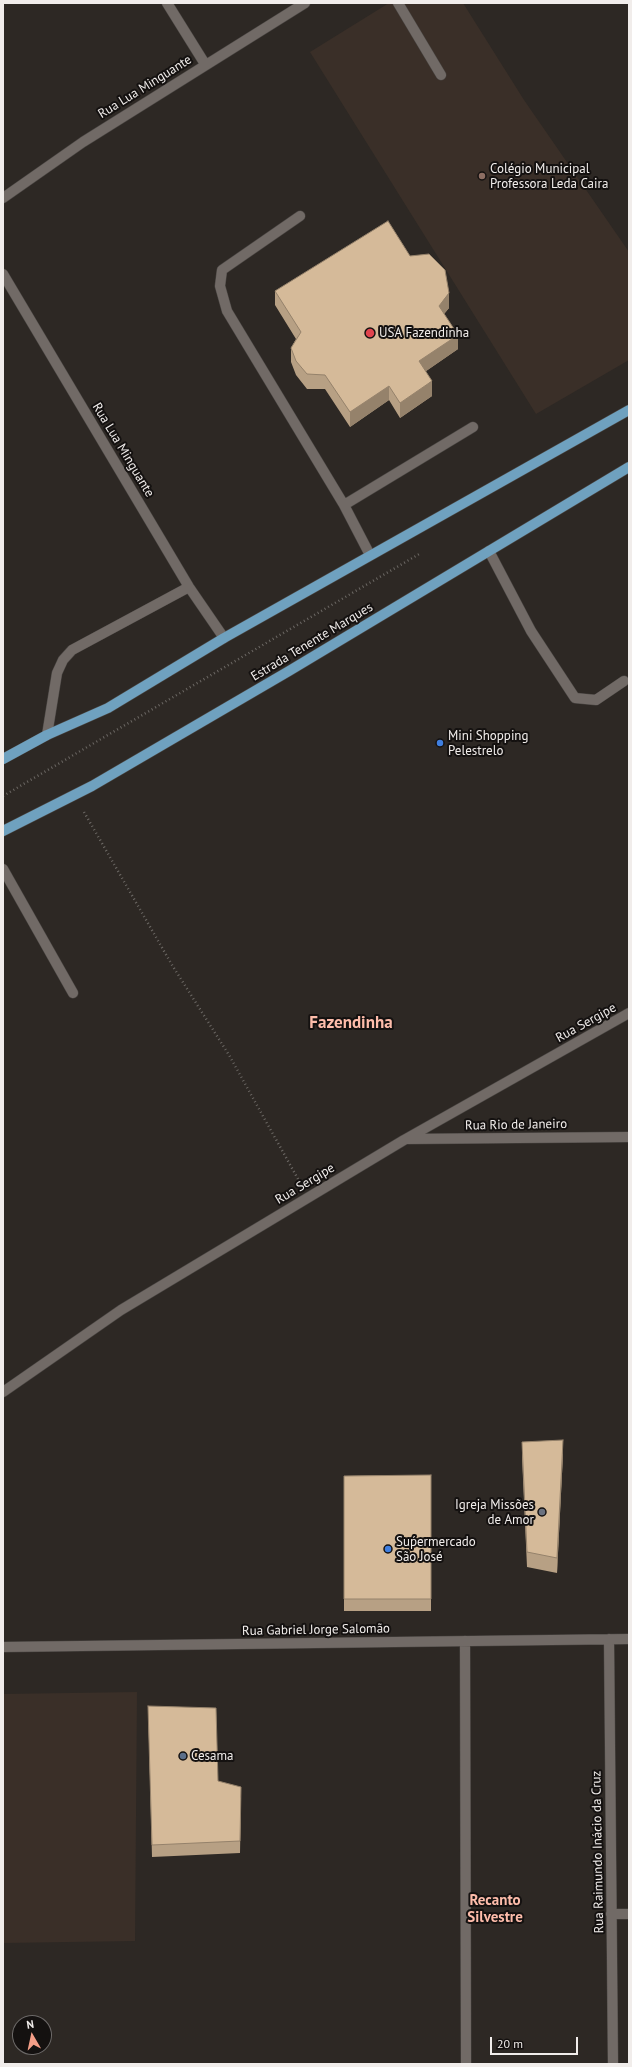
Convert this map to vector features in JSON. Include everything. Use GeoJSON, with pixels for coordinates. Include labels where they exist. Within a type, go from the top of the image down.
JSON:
{"type":"FeatureCollection","features":[{"type":"Feature","properties":{"kind":"main road"},"geometry":{"type":"LineString","coordinates":[[3,759],[47,734],[108,708],[224,638],[629,410]]}},
{"type":"Feature","properties":{"kind":"main road","name":"Estrada Tenente Marques"},"geometry":{"type":"LineString","coordinates":[[3,831],[92,786],[289,671],[629,467]]}},
{"type":"Feature","properties":{"kind":"street"},"geometry":{"type":"LineString","coordinates":[[167,3],[206,64]]}},
{"type":"Feature","properties":{"kind":"street","name":"Rua Lua Minguante"},"geometry":{"type":"LineString","coordinates":[[3,198],[83,142],[305,3]]}},
{"type":"Feature","properties":{"kind":"street"},"geometry":{"type":"LineString","coordinates":[[398,3],[441,75]]}},
{"type":"Feature","properties":{"kind":"street"},"geometry":{"type":"LineString","coordinates":[[300,216],[222,270],[220,286],[227,311],[344,505],[370,555]]}},
{"type":"Feature","properties":{"kind":"street","name":"Rua Lua Minguante"},"geometry":{"type":"LineString","coordinates":[[3,274],[189,588],[224,638]]}},
{"type":"Feature","properties":{"kind":"street"},"geometry":{"type":"LineString","coordinates":[[344,505],[473,427]]}},
{"type":"Feature","properties":{"kind":"street"},"geometry":{"type":"LineString","coordinates":[[489,551],[531,631],[575,698],[596,700],[624,681]]}},
{"type":"Feature","properties":{"kind":"street"},"geometry":{"type":"LineString","coordinates":[[47,734],[57,673],[63,660],[72,650],[189,588]]}},
{"type":"Feature","properties":{"kind":"street"},"geometry":{"type":"LineString","coordinates":[[3,869],[73,993]]}},
{"type":"Feature","properties":{"kind":"street","name":"Rua Sergipe"},"geometry":{"type":"LineString","coordinates":[[3,1392],[121,1310],[404,1140],[629,1014]]}},
{"type":"Feature","properties":{"kind":"street","name":"Rua Rio de Janeiro"},"geometry":{"type":"LineString","coordinates":[[404,1140],[629,1137]]}},
{"type":"Feature","properties":{"kind":"street","name":"Rua Gabriel Jorge Salomão"},"geometry":{"type":"LineString","coordinates":[[3,1647],[629,1638]]}},
{"type":"Feature","properties":{"kind":"street","name":"Rua Raimundo Inácio da Cruz"},"geometry":{"type":"LineString","coordinates":[[609,1639],[613,2064]]}},
{"type":"Feature","properties":{"kind":"street"},"geometry":{"type":"LineString","coordinates":[[465,1641],[466,2064]]}},
{"type":"Feature","properties":{"kind":"street"},"geometry":{"type":"LineString","coordinates":[[611,1914],[629,1914]]}},
{"type":"Feature","properties":{"kind":"path"},"geometry":{"type":"LineString","coordinates":[[3,796],[423,552]]}},
{"type":"Feature","properties":{"kind":"path"},"geometry":{"type":"LineString","coordinates":[[73,795],[172,965],[229,1055],[308,1198]]}},
{"type":"Feature","properties":{"kind":"shaded area","name":"Colégio Municipal Professora Leda Caira"},"geometry":{"type":"Polygon","coordinates":[[[389,3],[463,3],[524,100],[629,252],[629,360],[536,414],[310,52],[389,3]]]}},
{"type":"Feature","properties":{"kind":"shaded area"},"geometry":{"type":"Polygon","coordinates":[[[137,1692],[135,1941],[3,1943],[3,1694],[137,1692]]]}},
{"type":"Feature","properties":{"kind":"building","name":"USA Fazendinha"},"geometry":{"type":"Polygon","coordinates":[[[388,221],[410,256],[429,254],[445,270],[449,293],[439,306],[458,335],[419,361],[432,381],[400,403],[389,386],[350,412],[325,375],[307,374],[296,361],[291,348],[301,332],[275,291],[388,221]]]}},
{"type":"Feature","properties":{"kind":"building","name":"Igreja Missões de Amor"},"geometry":{"type":"Polygon","coordinates":[[[563,1440],[557,1558],[527,1552],[522,1442],[563,1440]]]}},
{"type":"Feature","properties":{"kind":"building","name":"Suṕermercado São José"},"geometry":{"type":"Polygon","coordinates":[[[431,1475],[431,1599],[344,1599],[344,1476],[431,1475]]]}},
{"type":"Feature","properties":{"kind":"building","name":"Cesama"},"geometry":{"type":"Polygon","coordinates":[[[148,1706],[216,1708],[218,1781],[241,1787],[240,1841],[152,1845],[148,1706]]]}},
{"type":"Feature","properties":{"kind":"place","name":"Colégio Municipal Professora Leda Caira"},"geometry":{"type":"Point","coordinates":[482,176]}},
{"type":"Feature","properties":{"kind":"place","name":"USA Fazendinha"},"geometry":{"type":"Point","coordinates":[370,333]}},
{"type":"Feature","properties":{"kind":"place","name":"Mini Shopping Pelestrelo"},"geometry":{"type":"Point","coordinates":[440,743]}},
{"type":"Feature","properties":{"kind":"place","name":"Igreja Missões de Amor"},"geometry":{"type":"Point","coordinates":[542,1512]}},
{"type":"Feature","properties":{"kind":"place","name":"Suṕermercado São José"},"geometry":{"type":"Point","coordinates":[388,1549]}},
{"type":"Feature","properties":{"kind":"place","name":"Cesama"},"geometry":{"type":"Point","coordinates":[183,1756]}},
{"type":"Feature","properties":{"kind":"district","name":"Fazendinha"},"geometry":{"type":"Point","coordinates":[351,1023]}},
{"type":"Feature","properties":{"kind":"district","name":"Recanto Silvestre"},"geometry":{"type":"Point","coordinates":[495,1910]}}]}
